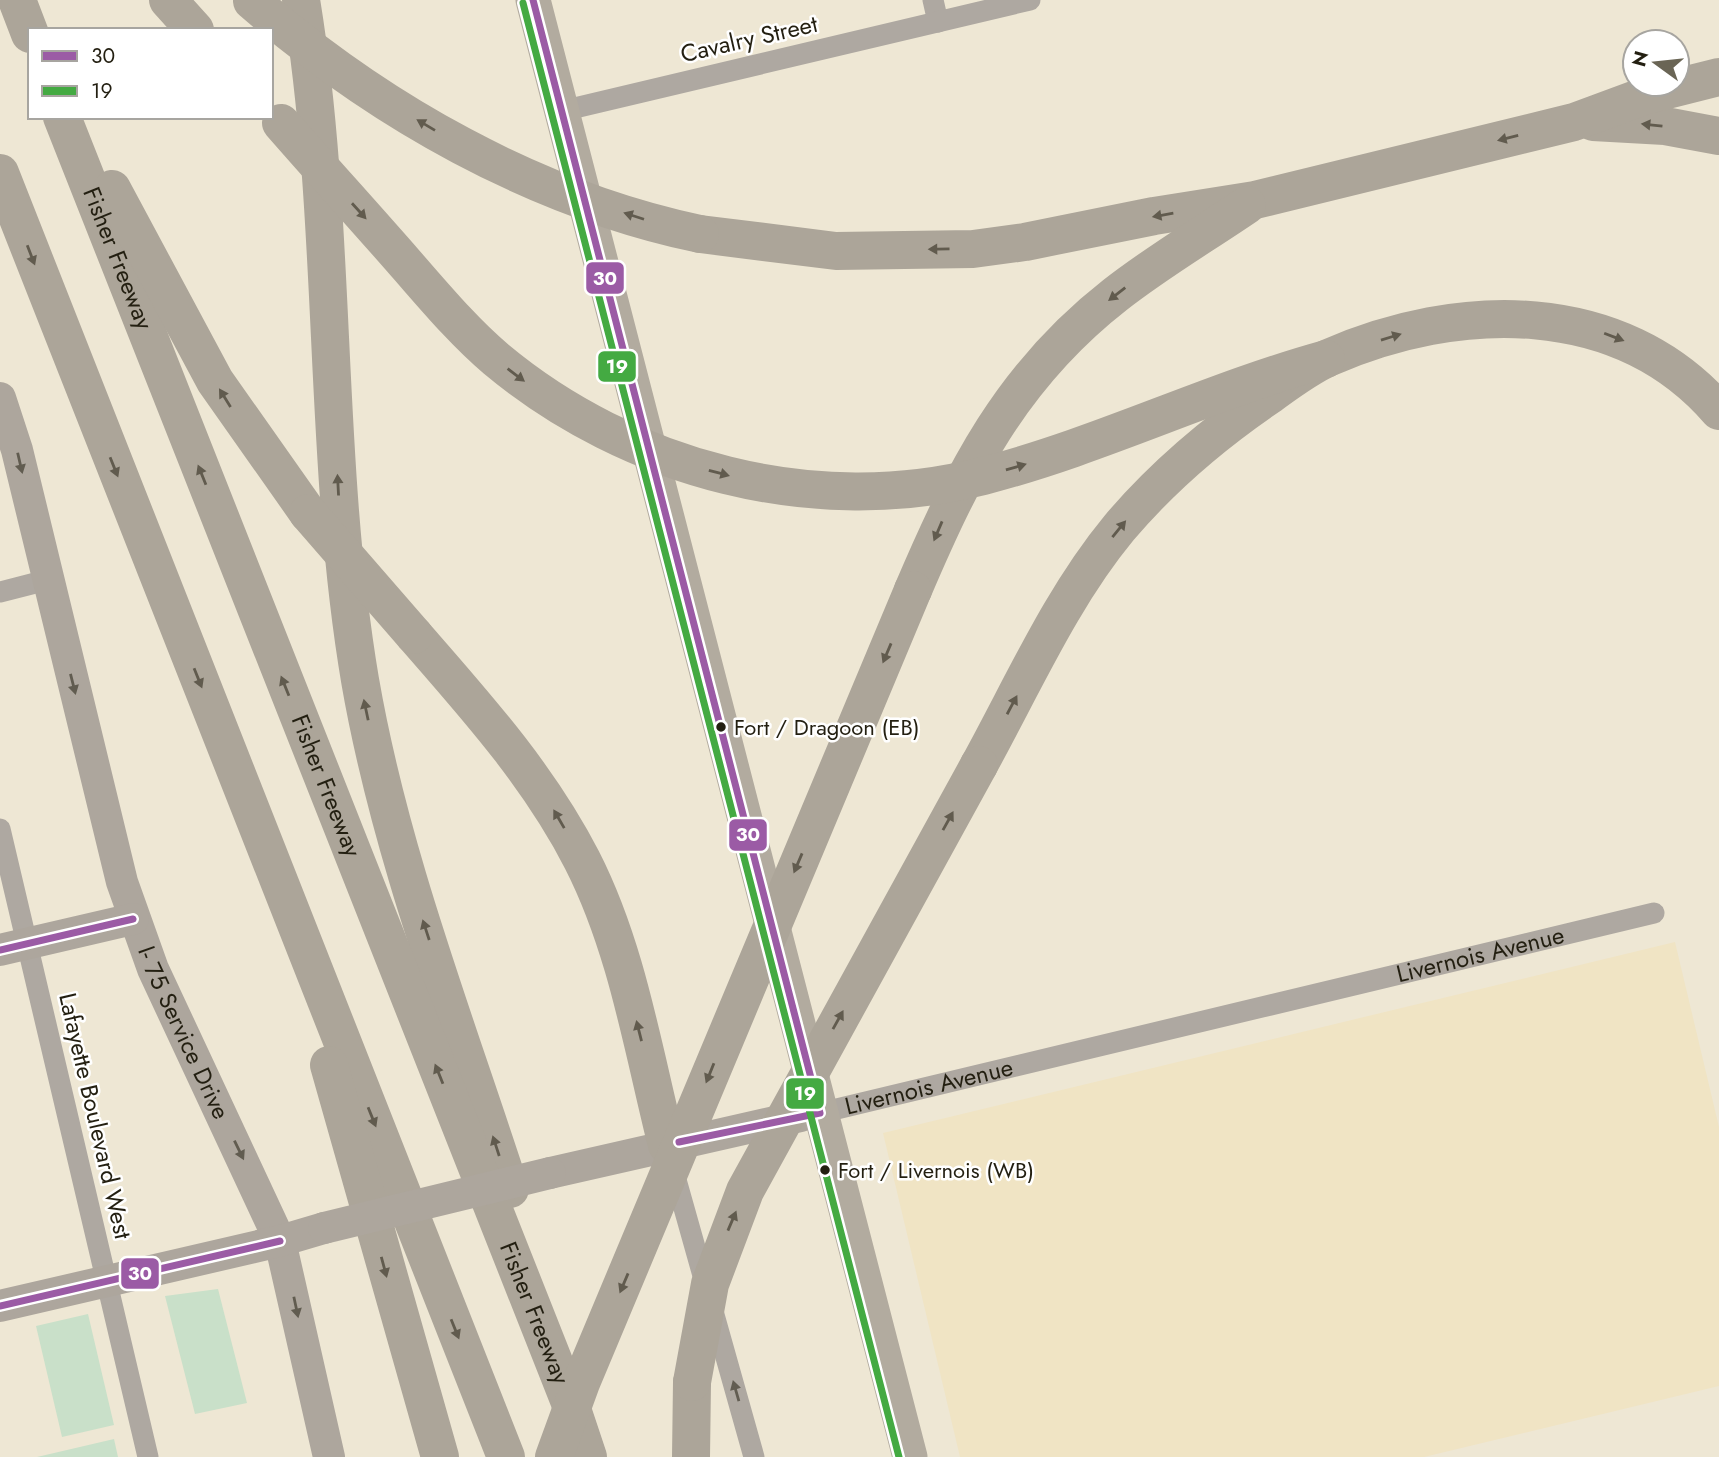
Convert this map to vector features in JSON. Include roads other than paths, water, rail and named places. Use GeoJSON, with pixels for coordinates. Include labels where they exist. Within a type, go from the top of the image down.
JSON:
{"type":"FeatureCollection","features":[{"type":"Feature","properties":{"kind":"highway"},"geometry":{"type":"LineString","coordinates":[[168,0],[193,28]]}},
{"type":"Feature","properties":{"kind":"highway"},"geometry":{"type":"LineString","coordinates":[[301,0],[317,116],[339,503],[360,681],[397,841],[537,1272],[569,1400]]}},
{"type":"Feature","properties":{"kind":"highway"},"geometry":{"type":"LineString","coordinates":[[252,1],[325,60],[390,104],[474,152],[575,196],[700,234],[836,251],[973,249],[1255,200],[1574,122],[1647,95],[1719,77]]}},
{"type":"Feature","properties":{"kind":"highway"},"geometry":{"type":"LineString","coordinates":[[276,118],[454,318],[515,375],[586,419],[643,448],[749,481],[838,491],[900,489],[955,482],[1045,458],[1237,387],[1396,335],[1452,322],[1502,318],[1545,320],[1586,328],[1634,345],[1682,376],[1719,411]]}},
{"type":"Feature","properties":{"kind":"highway","name":"Fisher Freeway"},"geometry":{"type":"LineString","coordinates":[[63,119],[569,1400],[588,1457]]}},
{"type":"Feature","properties":{"kind":"highway"},"geometry":{"type":"LineString","coordinates":[[77,119],[172,305],[215,381],[308,513],[524,766],[583,862],[617,946],[667,1145]]}},
{"type":"Feature","properties":{"kind":"highway"},"geometry":{"type":"LineString","coordinates":[[1574,122],[1633,123],[1719,136]]}},
{"type":"Feature","properties":{"kind":"highway"},"geometry":{"type":"LineString","coordinates":[[0,173],[506,1457]]}},
{"type":"Feature","properties":{"kind":"highway"},"geometry":{"type":"LineString","coordinates":[[554,1457],[581,1384],[913,590],[967,470],[998,420],[1055,350],[1113,296],[1255,200]]}},
{"type":"Feature","properties":{"kind":"highway"},"geometry":{"type":"LineString","coordinates":[[691,1457],[692,1382],[709,1284],[745,1191],[1079,585],[1132,513],[1190,455],[1254,406],[1326,359]]}},
{"type":"Feature","properties":{"kind":"highway"},"geometry":{"type":"LineString","coordinates":[[275,871],[440,1457]]}},
{"type":"Feature","properties":{"kind":"main road"},"geometry":{"type":"LineString","coordinates":[[533,0],[910,1457]]}},
{"type":"Feature","properties":{"kind":"main road","name":"I- 75 Service Drive"},"geometry":{"type":"LineString","coordinates":[[0,397],[17,450],[133,919],[153,969],[280,1241],[329,1457]]}},
{"type":"Feature","properties":{"kind":"main road"},"geometry":{"type":"LineString","coordinates":[[14,947],[133,919]]}},
{"type":"Feature","properties":{"kind":"main road","name":"Livernois Avenue"},"geometry":{"type":"LineString","coordinates":[[0,1306],[280,1241],[667,1145],[820,1113]]}},
{"type":"Feature","properties":{"kind":"street"},"geometry":{"type":"LineString","coordinates":[[933,0],[938,22]]}},
{"type":"Feature","properties":{"kind":"street","name":"Cavalry Street"},"geometry":{"type":"LineString","coordinates":[[562,111],[1030,0]]}},
{"type":"Feature","properties":{"kind":"street"},"geometry":{"type":"LineString","coordinates":[[0,592],[47,580]]}},
{"type":"Feature","properties":{"kind":"street","name":"Lafayette Boulevard West"},"geometry":{"type":"LineString","coordinates":[[0,829],[14,947],[106,1281],[148,1457]]}},
{"type":"Feature","properties":{"kind":"street","name":"Livernois Avenue"},"geometry":{"type":"LineString","coordinates":[[820,1113],[1654,913]]}},
{"type":"Feature","properties":{"kind":"street"},"geometry":{"type":"LineString","coordinates":[[667,1145],[754,1457]]}},
{"type":"Feature","properties":{"kind":"place","name":"Fort / Dragoon (EB)"},"geometry":{"type":"Point","coordinates":[721,727]}},
{"type":"Feature","properties":{"kind":"place","name":"Fort / Livernois (WB)"},"geometry":{"type":"Point","coordinates":[825,1170]}}]}
